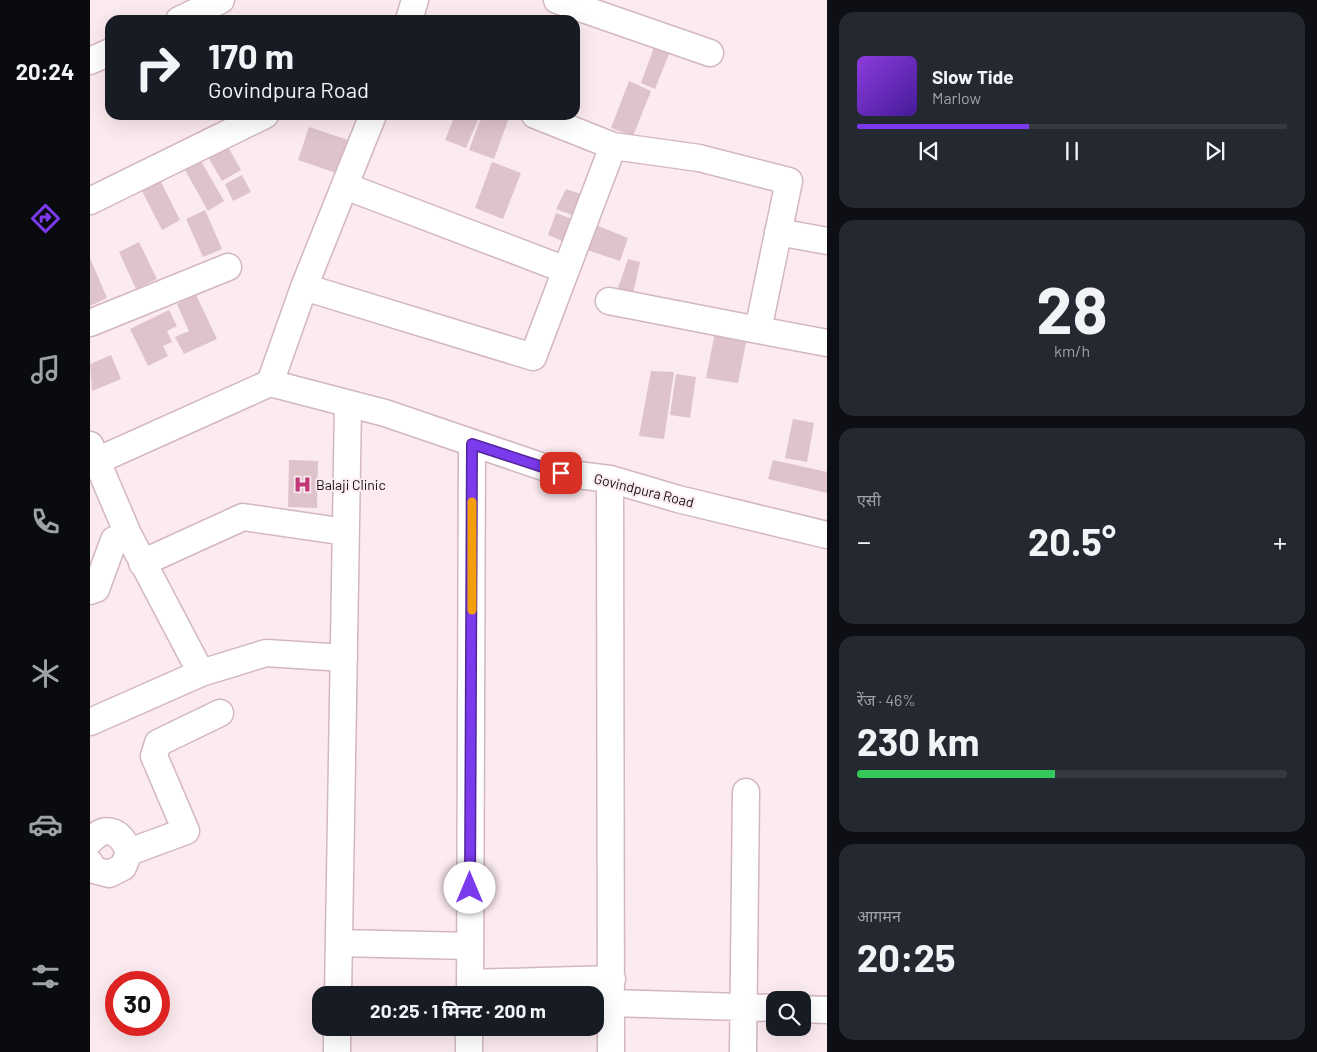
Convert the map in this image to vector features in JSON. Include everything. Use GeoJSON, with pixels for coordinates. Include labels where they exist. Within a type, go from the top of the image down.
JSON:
{"type":"FeatureCollection","features":[{"type":"Feature","properties":{"kind":"street"},"geometry":{"type":"LineString","coordinates":[[190,15],[221,0]]}},
{"type":"Feature","properties":{"kind":"street"},"geometry":{"type":"LineString","coordinates":[[410,15],[415,0]]}},
{"type":"Feature","properties":{"kind":"street"},"geometry":{"type":"LineString","coordinates":[[557,0],[710,53]]}},
{"type":"Feature","properties":{"kind":"street"},"geometry":{"type":"LineString","coordinates":[[90,61],[105,54]]}},
{"type":"Feature","properties":{"kind":"street"},"geometry":{"type":"LineString","coordinates":[[90,201],[256,120]]}},
{"type":"Feature","properties":{"kind":"street"},"geometry":{"type":"LineString","coordinates":[[201,673],[142,563],[93,456],[270,383],[304,287],[345,186],[369,120]]}},
{"type":"Feature","properties":{"kind":"street"},"geometry":{"type":"LineString","coordinates":[[548,120],[613,146],[699,158],[789,181],[758,330]]}},
{"type":"Feature","properties":{"kind":"street"},"geometry":{"type":"LineString","coordinates":[[304,287],[533,356],[613,146]]}},
{"type":"Feature","properties":{"kind":"street"},"geometry":{"type":"LineString","coordinates":[[345,186],[566,270]]}},
{"type":"Feature","properties":{"kind":"street"},"geometry":{"type":"LineString","coordinates":[[778,232],[827,241]]}},
{"type":"Feature","properties":{"kind":"street"},"geometry":{"type":"LineString","coordinates":[[90,323],[228,267]]}},
{"type":"Feature","properties":{"kind":"street"},"geometry":{"type":"LineString","coordinates":[[610,301],[827,344]]}},
{"type":"Feature","properties":{"kind":"street","name":"Govindpura Road"},"geometry":{"type":"LineString","coordinates":[[270,383],[348,405],[385,413],[561,473],[610,479],[678,499],[827,535]]}},
{"type":"Feature","properties":{"kind":"street"},"geometry":{"type":"LineString","coordinates":[[338,986],[348,405]]}},
{"type":"Feature","properties":{"kind":"street"},"geometry":{"type":"LineString","coordinates":[[470,986],[472,444]]}},
{"type":"Feature","properties":{"kind":"street"},"geometry":{"type":"LineString","coordinates":[[610,479],[611,1052]]}},
{"type":"Feature","properties":{"kind":"street"},"geometry":{"type":"LineString","coordinates":[[142,563],[243,517],[346,532]]}},
{"type":"Feature","properties":{"kind":"street"},"geometry":{"type":"LineString","coordinates":[[90,591],[96,589],[114,540],[128,534]]}},
{"type":"Feature","properties":{"kind":"street"},"geometry":{"type":"LineString","coordinates":[[90,722],[201,673],[266,652],[344,658]]}},
{"type":"Feature","properties":{"kind":"street"},"geometry":{"type":"LineString","coordinates":[[129,852],[186,831],[154,756],[158,743],[220,713]]}},
{"type":"Feature","properties":{"kind":"street"},"geometry":{"type":"LineString","coordinates":[[743,1052],[746,792]]}},
{"type":"Feature","properties":{"kind":"street"},"geometry":{"type":"LineString","coordinates":[[90,841],[97,833],[111,831],[124,838],[129,852],[123,867],[109,874],[91,868]]}},
{"type":"Feature","properties":{"kind":"street"},"geometry":{"type":"LineString","coordinates":[[339,943],[470,946]]}},
{"type":"Feature","properties":{"kind":"street"},"geometry":{"type":"LineString","coordinates":[[604,991],[744,1007],[766,1008]]}},
{"type":"Feature","properties":{"kind":"street"},"geometry":{"type":"LineString","coordinates":[[811,1009],[827,1010]]}},
{"type":"Feature","properties":{"kind":"street"},"geometry":{"type":"LineString","coordinates":[[337,1036],[337,1052]]}},
{"type":"Feature","properties":{"kind":"street"},"geometry":{"type":"LineString","coordinates":[[469,1036],[469,1052]]}},
{"type":"Feature","properties":{"kind":"building"},"geometry":{"type":"Polygon","coordinates":[[[657,39],[673,44],[655,89],[641,83],[657,39]]]}},
{"type":"Feature","properties":{"kind":"building"},"geometry":{"type":"Polygon","coordinates":[[[629,81],[651,91],[633,136],[611,128],[629,81]]]}},
{"type":"Feature","properties":{"kind":"building"},"geometry":{"type":"Polygon","coordinates":[[[453,120],[478,120],[466,148],[445,140],[453,120]]]}},
{"type":"Feature","properties":{"kind":"building"},"geometry":{"type":"Polygon","coordinates":[[[480,120],[508,120],[494,159],[469,150],[480,120]]]}},
{"type":"Feature","properties":{"kind":"building"},"geometry":{"type":"Polygon","coordinates":[[[309,127],[351,141],[339,174],[298,160],[309,127]]]}},
{"type":"Feature","properties":{"kind":"building"},"geometry":{"type":"Polygon","coordinates":[[[227,145],[241,170],[222,181],[208,157],[227,145]]]}},
{"type":"Feature","properties":{"kind":"building"},"geometry":{"type":"Polygon","coordinates":[[[201,161],[224,201],[208,211],[185,170],[201,161]]]}},
{"type":"Feature","properties":{"kind":"building"},"geometry":{"type":"Polygon","coordinates":[[[492,162],[521,173],[503,219],[475,208],[492,162]]]}},
{"type":"Feature","properties":{"kind":"building"},"geometry":{"type":"Polygon","coordinates":[[[242,175],[251,192],[233,201],[225,184],[242,175]]]}},
{"type":"Feature","properties":{"kind":"building"},"geometry":{"type":"Polygon","coordinates":[[[160,180],[180,220],[162,230],[141,189],[160,180]]]}},
{"type":"Feature","properties":{"kind":"building"},"geometry":{"type":"Polygon","coordinates":[[[566,189],[590,197],[582,219],[556,209],[566,189]]]}},
{"type":"Feature","properties":{"kind":"building"},"geometry":{"type":"Polygon","coordinates":[[[205,210],[222,249],[203,257],[186,219],[205,210]]]}},
{"type":"Feature","properties":{"kind":"building"},"geometry":{"type":"Polygon","coordinates":[[[556,213],[580,222],[572,245],[548,235],[556,213]]]}},
{"type":"Feature","properties":{"kind":"building"},"geometry":{"type":"Polygon","coordinates":[[[596,225],[628,238],[620,261],[587,250],[596,225]]]}},
{"type":"Feature","properties":{"kind":"building"},"geometry":{"type":"Polygon","coordinates":[[[139,242],[157,279],[136,289],[119,252],[139,242]]]}},
{"type":"Feature","properties":{"kind":"building"},"geometry":{"type":"Polygon","coordinates":[[[90,258],[107,298],[90,306],[90,258]]]}},
{"type":"Feature","properties":{"kind":"building"},"geometry":{"type":"Polygon","coordinates":[[[628,259],[640,262],[633,294],[617,291],[628,259]]]}},
{"type":"Feature","properties":{"kind":"building"},"geometry":{"type":"Polygon","coordinates":[[[196,295],[217,339],[184,354],[175,337],[189,331],[177,304],[196,295]]]}},
{"type":"Feature","properties":{"kind":"building"},"geometry":{"type":"Polygon","coordinates":[[[169,310],[177,326],[167,331],[172,342],[163,346],[168,356],[148,366],[130,329],[169,310]]]}},
{"type":"Feature","properties":{"kind":"building"},"geometry":{"type":"Polygon","coordinates":[[[716,327],[748,333],[738,383],[706,378],[716,327]]]}},
{"type":"Feature","properties":{"kind":"building"},"geometry":{"type":"Polygon","coordinates":[[[111,355],[121,379],[92,391],[90,364],[111,355]]]}},
{"type":"Feature","properties":{"kind":"building"},"geometry":{"type":"Polygon","coordinates":[[[651,371],[674,372],[664,439],[639,436],[651,371]]]}},
{"type":"Feature","properties":{"kind":"building"},"geometry":{"type":"Polygon","coordinates":[[[676,374],[696,377],[690,418],[670,415],[676,374]]]}},
{"type":"Feature","properties":{"kind":"building"},"geometry":{"type":"Polygon","coordinates":[[[793,419],[814,423],[807,462],[785,458],[793,419]]]}},
{"type":"Feature","properties":{"kind":"building"},"geometry":{"type":"Polygon","coordinates":[[[289,460],[318,461],[317,508],[288,507],[289,460]]]}},
{"type":"Feature","properties":{"kind":"building"},"geometry":{"type":"Polygon","coordinates":[[[773,460],[827,472],[827,493],[768,479],[773,460]]]}},
{"type":"Feature","properties":{"kind":"slow traffic"},"geometry":{"type":"LineString","coordinates":[[472,502],[472,610]]}},
{"type":"Feature","properties":{"kind":"place","name":"Balaji Clinic"},"geometry":{"type":"Point","coordinates":[302,484]}},
{"type":"Feature","properties":{"kind":"route"},"geometry":{"type":"LineString","coordinates":[[470,888],[472,444],[561,473]]}}]}
